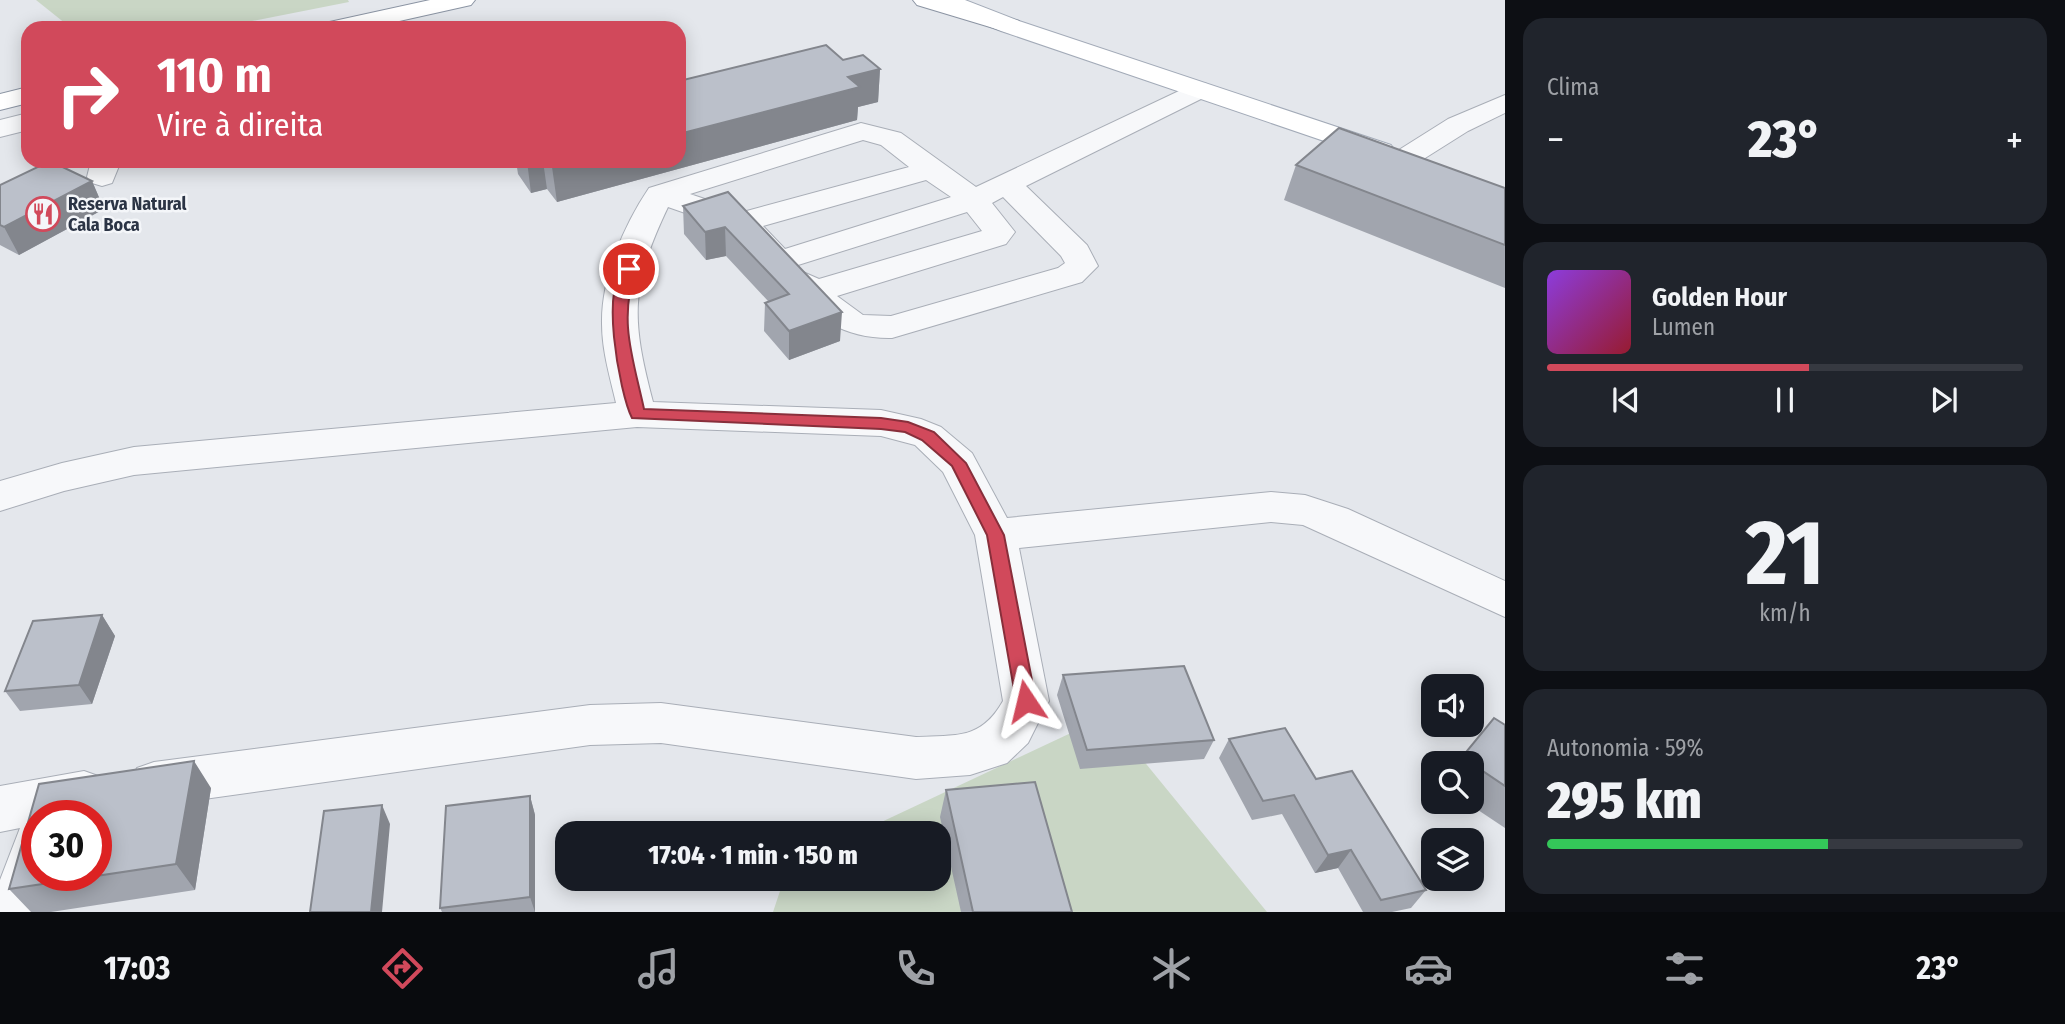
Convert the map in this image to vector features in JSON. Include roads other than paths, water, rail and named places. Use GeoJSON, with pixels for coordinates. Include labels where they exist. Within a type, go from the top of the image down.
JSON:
{"type":"FeatureCollection","features":[{"type":"Feature","properties":{"kind":"main road"},"geometry":{"type":"LineString","coordinates":[[366,21],[463,0]]}},
{"type":"Feature","properties":{"kind":"main road"},"geometry":{"type":"LineString","coordinates":[[925,0],[1010,26],[1442,172]]}},
{"type":"Feature","properties":{"kind":"main road"},"geometry":{"type":"LineString","coordinates":[[943,0],[1010,26]]}},
{"type":"Feature","properties":{"kind":"main road"},"geometry":{"type":"LineString","coordinates":[[1007,0],[1034,19],[1070,38],[1187,87]]}},
{"type":"Feature","properties":{"kind":"main road"},"geometry":{"type":"LineString","coordinates":[[0,102],[21,97]]}},
{"type":"Feature","properties":{"kind":"street"},"geometry":{"type":"LineString","coordinates":[[779,261],[974,200],[1008,185],[1187,87]]}},
{"type":"Feature","properties":{"kind":"street"},"geometry":{"type":"LineString","coordinates":[[1405,159],[1458,125],[1505,103]]}},
{"type":"Feature","properties":{"kind":"street"},"geometry":{"type":"LineString","coordinates":[[0,129],[21,123]]}},
{"type":"Feature","properties":{"kind":"street"},"geometry":{"type":"LineString","coordinates":[[638,414],[619,324],[620,293],[646,220],[660,194],[861,131],[879,132],[891,138],[974,200],[999,232],[995,237],[813,292]]}},
{"type":"Feature","properties":{"kind":"street"},"geometry":{"type":"LineString","coordinates":[[742,222],[931,170]]}},
{"type":"Feature","properties":{"kind":"street"},"geometry":{"type":"LineString","coordinates":[[660,194],[742,222],[779,261],[846,323],[866,330],[892,327],[1069,275],[1082,266],[1076,252],[1008,185]]}},
{"type":"Feature","properties":{"kind":"street"},"geometry":{"type":"LineString","coordinates":[[0,496],[62,477],[134,461],[638,414],[881,423],[908,428],[928,436],[958,463],[996,535],[1026,701],[1014,724],[998,744],[957,757],[916,758],[661,723],[590,725],[95,800]]}},
{"type":"Feature","properties":{"kind":"street"},"geometry":{"type":"LineString","coordinates":[[996,535],[1271,507],[1305,510],[1334,520],[1505,600]]}},
{"type":"Feature","properties":{"kind":"street"},"geometry":{"type":"LineString","coordinates":[[0,809],[21,808]]}},
{"type":"Feature","properties":{"kind":"street"},"geometry":{"type":"LineString","coordinates":[[16,912],[23,891]]}},
{"type":"Feature","properties":{"kind":"place","name":"Reserva Natural Cala Boca"},"geometry":{"type":"Point","coordinates":[43,214]}}]}
